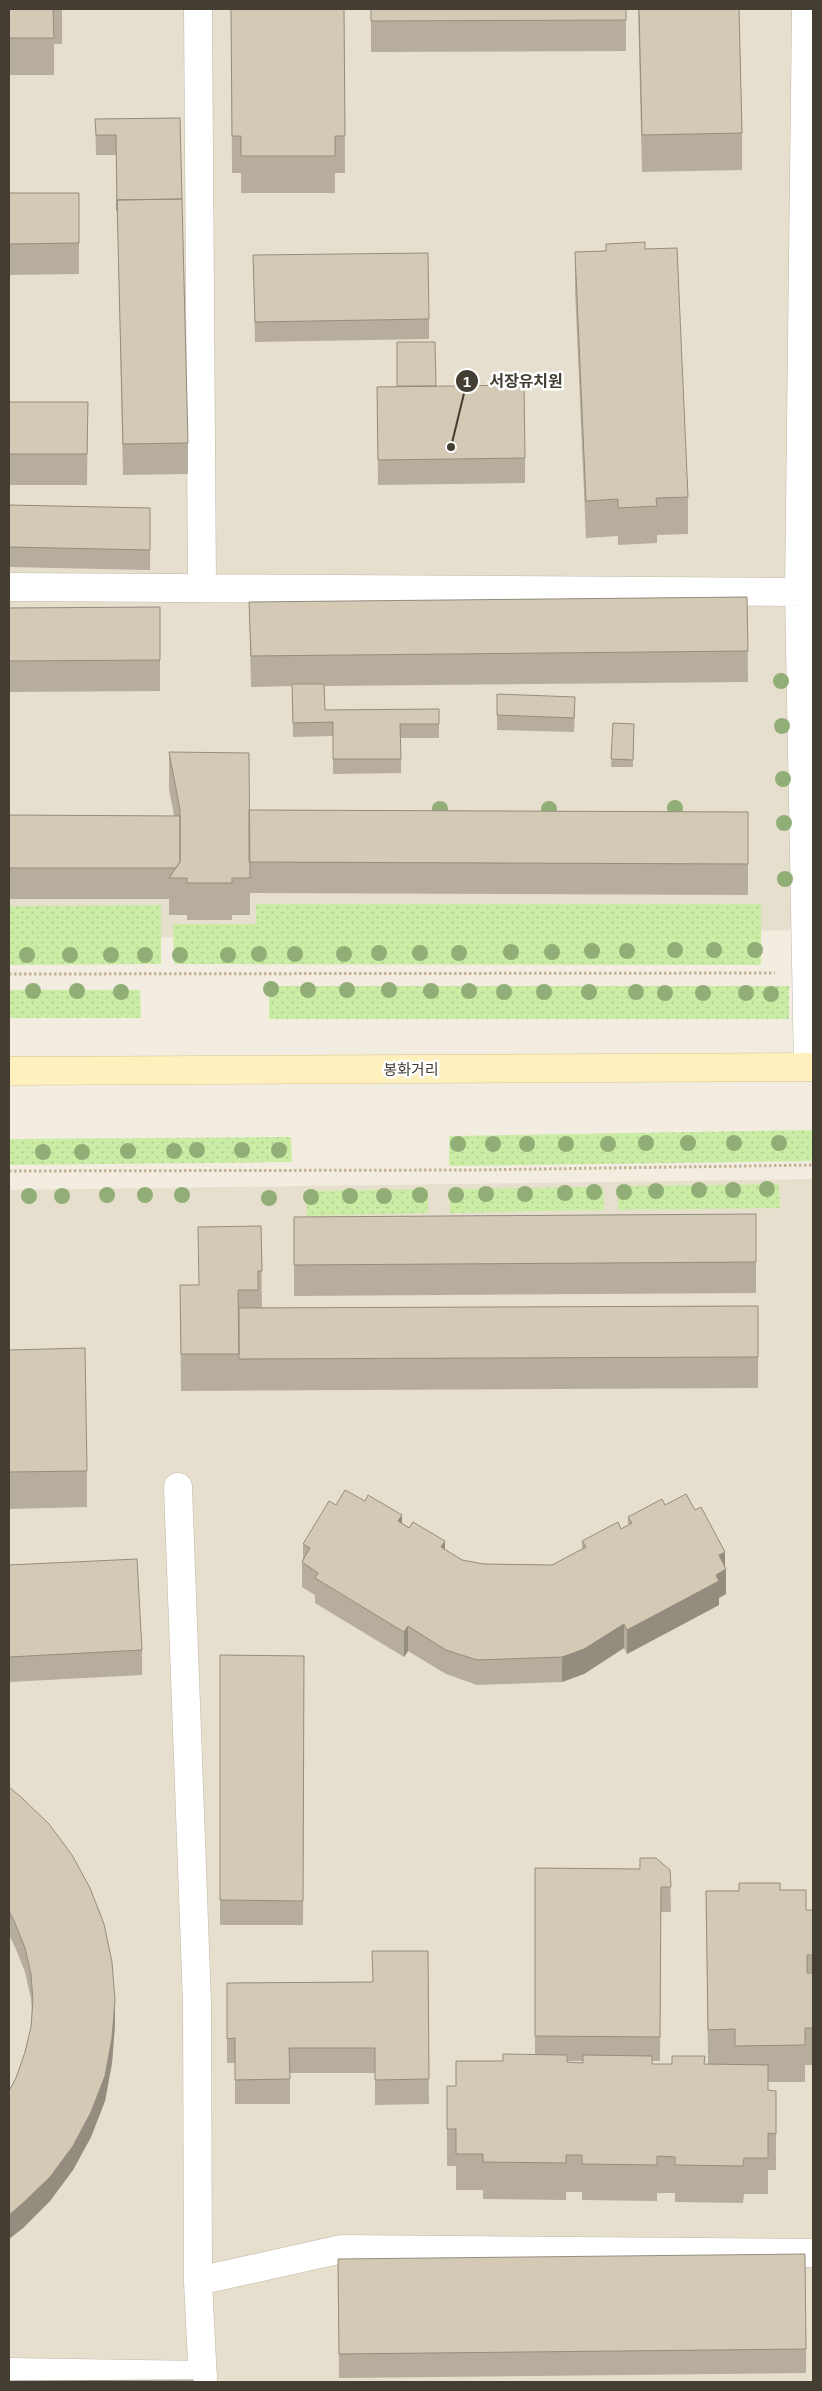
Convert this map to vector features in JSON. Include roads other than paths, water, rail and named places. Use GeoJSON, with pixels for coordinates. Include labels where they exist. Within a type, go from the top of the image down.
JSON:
{"type":"FeatureCollection","features":[{"type":"Feature","properties":{"kind":"main road","name":"봉화거리"},"geometry":{"type":"LineString","coordinates":[[9,1071],[811,1067]]}},
{"type":"Feature","properties":{"kind":"street"},"geometry":{"type":"LineString","coordinates":[[198,9],[202,588]]}},
{"type":"Feature","properties":{"kind":"street"},"geometry":{"type":"LineString","coordinates":[[806,9],[807,972],[811,1067]]}},
{"type":"Feature","properties":{"kind":"street"},"geometry":{"type":"LineString","coordinates":[[9,587],[806,592]]}},
{"type":"Feature","properties":{"kind":"street"},"geometry":{"type":"LineString","coordinates":[[9,2372],[203,2379],[198,2281],[196,2003],[178,1487]]}},
{"type":"Feature","properties":{"kind":"street"},"geometry":{"type":"LineString","coordinates":[[198,2281],[342,2249],[813,2253]]}},
{"type":"Feature","properties":{"kind":"place","name":"서장유치원"},"geometry":{"type":"Point","coordinates":[451,447]}}]}
